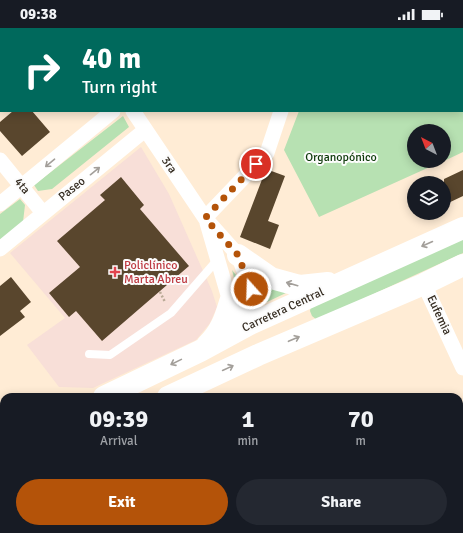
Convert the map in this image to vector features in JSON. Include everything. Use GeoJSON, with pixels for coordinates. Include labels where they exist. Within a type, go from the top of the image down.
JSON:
{"type":"FeatureCollection","features":[{"type":"Feature","properties":{"kind":"main road","name":"Carretera Central"},"geometry":{"type":"LineString","coordinates":[[112,393],[200,351],[248,325],[463,228]]}},
{"type":"Feature","properties":{"kind":"main road"},"geometry":{"type":"LineString","coordinates":[[228,257],[271,278],[300,286],[345,282]]}},
{"type":"Feature","properties":{"kind":"main road"},"geometry":{"type":"LineString","coordinates":[[177,393],[258,355],[424,284],[463,265]]}},
{"type":"Feature","properties":{"kind":"main road"},"geometry":{"type":"LineString","coordinates":[[200,351],[214,339],[222,326],[230,302]]}},
{"type":"Feature","properties":{"kind":"main road"},"geometry":{"type":"LineString","coordinates":[[248,325],[258,355]]}},
{"type":"Feature","properties":{"kind":"street"},"geometry":{"type":"LineString","coordinates":[[0,204],[112,112]]}},
{"type":"Feature","properties":{"kind":"street","name":"3ra"},"geometry":{"type":"LineString","coordinates":[[134,112],[205,218],[255,300],[248,325]]}},
{"type":"Feature","properties":{"kind":"street"},"geometry":{"type":"LineString","coordinates":[[205,218],[267,153],[281,112]]}},
{"type":"Feature","properties":{"kind":"street","name":"Paseo"},"geometry":{"type":"LineString","coordinates":[[0,249],[145,130]]}},
{"type":"Feature","properties":{"kind":"street","name":"4ta"},"geometry":{"type":"LineString","coordinates":[[0,160],[43,213]]}},
{"type":"Feature","properties":{"kind":"street","name":"3ra"},"geometry":{"type":"LineString","coordinates":[[205,218],[228,257],[230,302],[248,325]]}},
{"type":"Feature","properties":{"kind":"street","name":"Eufemia"},"geometry":{"type":"LineString","coordinates":[[424,284],[463,368]]}},
{"type":"Feature","properties":{"kind":"lane"},"geometry":{"type":"LineString","coordinates":[[89,354],[110,355],[171,313],[228,257]]}},
{"type":"Feature","properties":{"kind":"shaded area","name":"Policlínico Marta Abreu"},"geometry":{"type":"Polygon","coordinates":[[[141,147],[169,194],[212,291],[217,307],[210,323],[196,340],[93,388],[59,387],[27,345],[65,318],[10,253],[141,147]]]}},
{"type":"Feature","properties":{"kind":"green space","name":"Organopónico"},"geometry":{"type":"Polygon","coordinates":[[[299,112],[463,112],[463,152],[451,158],[451,124],[407,124],[407,168],[428,168],[319,217],[284,150],[299,112]]]}},
{"type":"Feature","properties":{"kind":"green space"},"geometry":{"type":"Polygon","coordinates":[[[123,116],[129,127],[52,189],[38,191],[34,185],[123,116]]]}},
{"type":"Feature","properties":{"kind":"green space"},"geometry":{"type":"Polygon","coordinates":[[[20,199],[25,205],[23,222],[0,241],[0,214],[20,199]]]}},
{"type":"Feature","properties":{"kind":"green space"},"geometry":{"type":"Polygon","coordinates":[[[463,237],[463,253],[317,320],[312,316],[310,311],[311,306],[463,237]]]}},
{"type":"Feature","properties":{"kind":"green space"},"geometry":{"type":"Polygon","coordinates":[[[232,270],[243,284],[247,303],[244,307],[238,293],[232,270]]]}},
{"type":"Feature","properties":{"kind":"green space"},"geometry":{"type":"Polygon","coordinates":[[[259,282],[288,292],[267,302],[259,282]]]}},
{"type":"Feature","properties":{"kind":"building"},"geometry":{"type":"Polygon","coordinates":[[[12,112],[33,112],[50,132],[22,156],[0,131],[0,122],[12,112]]]}},
{"type":"Feature","properties":{"kind":"building"},"geometry":{"type":"Polygon","coordinates":[[[266,169],[285,176],[268,221],[279,225],[270,249],[240,237],[266,169]]]}},
{"type":"Feature","properties":{"kind":"building"},"geometry":{"type":"Polygon","coordinates":[[[463,170],[463,196],[451,202],[451,176],[463,170]]]}},
{"type":"Feature","properties":{"kind":"building"},"geometry":{"type":"Polygon","coordinates":[[[121,177],[144,205],[140,209],[189,266],[102,341],[76,311],[69,317],[49,293],[80,267],[57,241],[105,200],[100,195],[121,177]]]}},
{"type":"Feature","properties":{"kind":"building"},"geometry":{"type":"Polygon","coordinates":[[[11,277],[31,302],[20,311],[25,317],[0,336],[0,286],[11,277]]]}},
{"type":"Feature","properties":{"kind":"place","name":"Policlínico Marta Abreu"},"geometry":{"type":"Point","coordinates":[115,272]}},
{"type":"Feature","properties":{"kind":"route"},"geometry":{"type":"LineString","coordinates":[[251,289],[238,255],[205,218],[256,164]]}}]}
